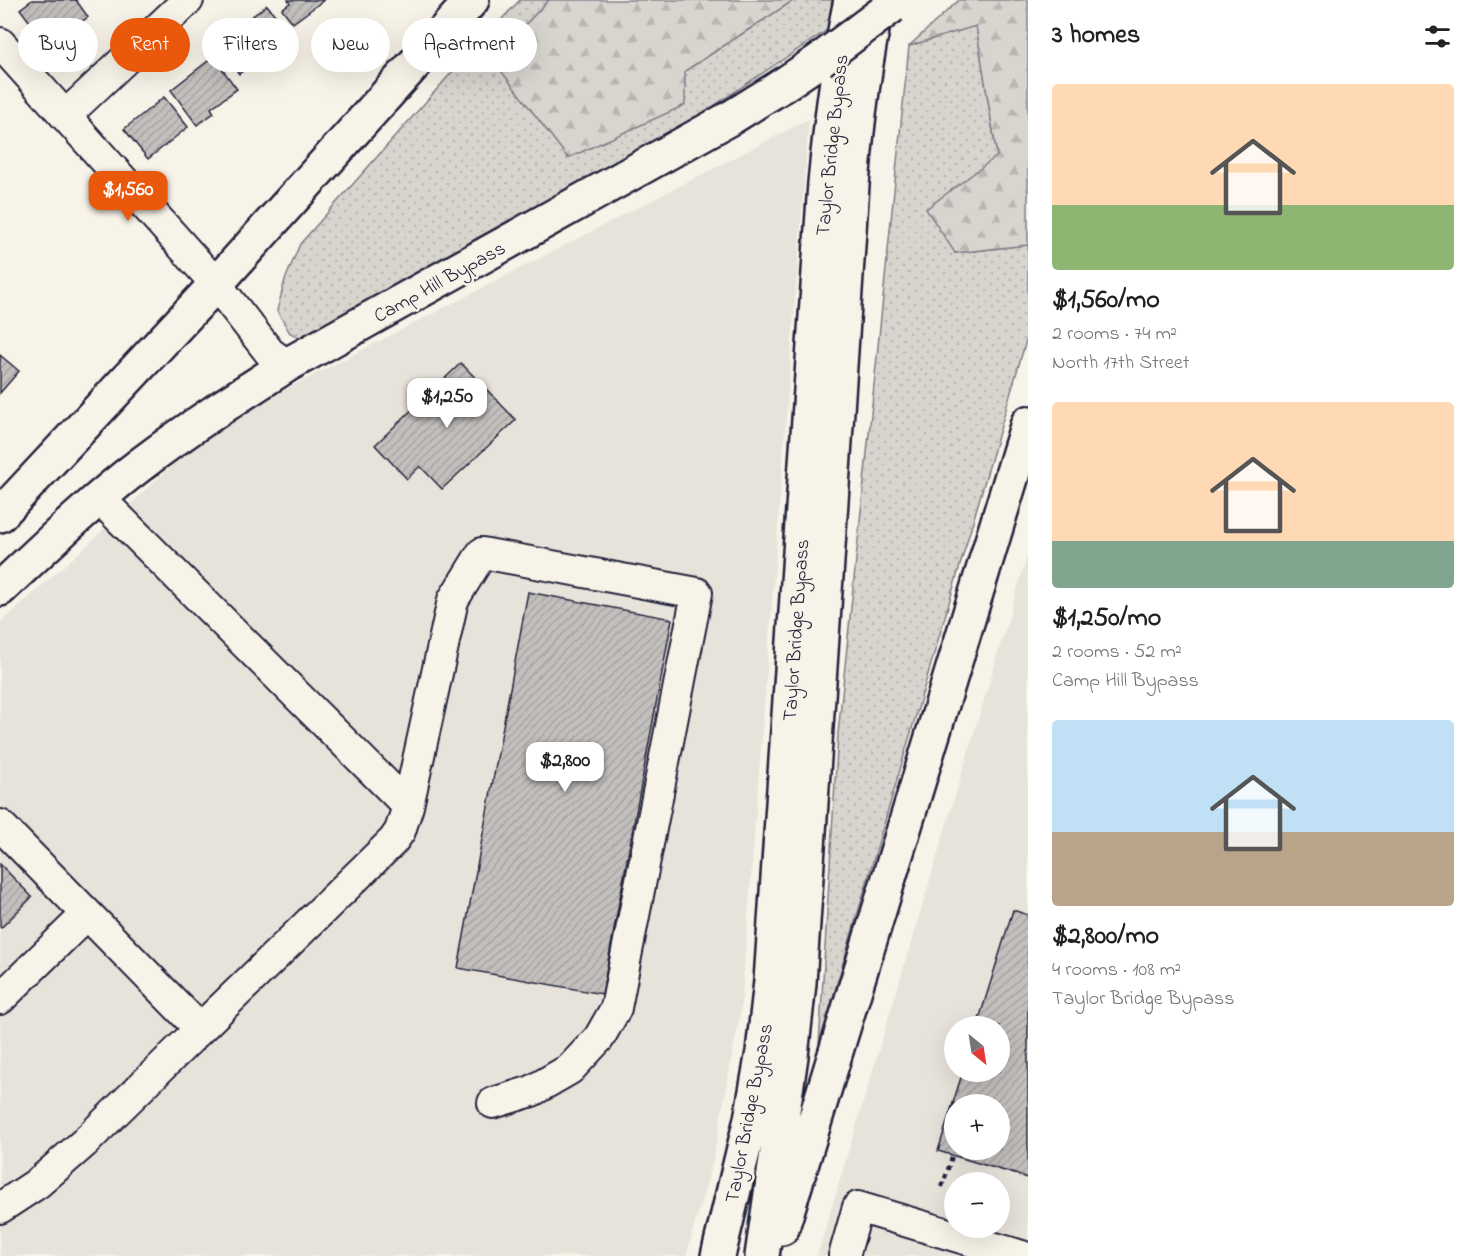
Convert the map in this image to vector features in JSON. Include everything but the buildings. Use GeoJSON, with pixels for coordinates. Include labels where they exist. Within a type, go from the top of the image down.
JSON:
{"type":"FeatureCollection","features":[{"type":"Feature","properties":{"kind":"main road"},"geometry":{"type":"LineString","coordinates":[[0,515],[216,284],[472,0]]}},
{"type":"Feature","properties":{"kind":"main road","name":"Taylor Bridge Bypass"},"geometry":{"type":"LineString","coordinates":[[718,1256],[751,1119],[763,1052],[771,981],[825,183],[832,111],[851,0]]}},
{"type":"Feature","properties":{"kind":"main road"},"geometry":{"type":"LineString","coordinates":[[762,1256],[791,1056],[799,983],[858,114],[867,47],[889,2]]}},
{"type":"Feature","properties":{"kind":"main road","name":"Camp Hill Bypass"},"geometry":{"type":"LineString","coordinates":[[0,590],[99,498],[188,429],[287,365],[682,146],[768,95],[820,60],[889,2]]}},
{"type":"Feature","properties":{"kind":"main road"},"geometry":{"type":"LineString","coordinates":[[774,1256],[1028,423]]}},
{"type":"Feature","properties":{"kind":"street"},"geometry":{"type":"LineString","coordinates":[[65,116],[188,0]]}},
{"type":"Feature","properties":{"kind":"street"},"geometry":{"type":"LineString","coordinates":[[0,43],[216,284],[270,353],[287,365]]}},
{"type":"Feature","properties":{"kind":"street"},"geometry":{"type":"LineString","coordinates":[[99,498],[408,806]]}},
{"type":"Feature","properties":{"kind":"street"},"geometry":{"type":"LineString","coordinates":[[0,1208],[38,1183],[84,1143],[400,831],[408,806],[453,600],[482,554],[697,593],[616,1008],[599,1038],[570,1069],[532,1091],[493,1102]]}},
{"type":"Feature","properties":{"kind":"street"},"geometry":{"type":"LineString","coordinates":[[0,825],[200,1029]]}},
{"type":"Feature","properties":{"kind":"street"},"geometry":{"type":"LineString","coordinates":[[0,999],[87,914]]}},
{"type":"Feature","properties":{"kind":"street"},"geometry":{"type":"LineString","coordinates":[[844,1256],[858,1207],[1022,1256]]}},
{"type":"Feature","properties":{"kind":"path"},"geometry":{"type":"LineString","coordinates":[[942,1187],[951,1160]]}},
{"type":"Feature","properties":{"kind":"shaded area"},"geometry":{"type":"Polygon","coordinates":[[[809,119],[741,1008],[713,1160],[686,1256],[0,1256],[0,623],[81,551],[186,452],[231,419],[809,119]]]}},
{"type":"Feature","properties":{"kind":"shaded area"},"geometry":{"type":"Polygon","coordinates":[[[1028,553],[1028,1256],[817,1256],[1028,553]]]}},
{"type":"Feature","properties":{"kind":"green space"},"geometry":{"type":"Polygon","coordinates":[[[520,0],[549,0],[532,18],[503,18],[520,0]]]}},
{"type":"Feature","properties":{"kind":"green space"},"geometry":{"type":"Polygon","coordinates":[[[549,0],[794,0],[685,71],[685,105],[568,158],[502,72],[537,72],[537,18],[532,18],[549,0]]]}},
{"type":"Feature","properties":{"kind":"green space"},"geometry":{"type":"Polygon","coordinates":[[[794,0],[835,0],[827,30],[688,123],[304,339],[290,333],[277,311],[285,280],[300,244],[452,72],[537,72],[537,62],[685,71],[794,0]]]}},
{"type":"Feature","properties":{"kind":"green space"},"geometry":{"type":"Polygon","coordinates":[[[959,0],[1028,0],[1028,245],[955,253],[926,209],[997,156],[976,26],[909,46],[959,0]]]}},
{"type":"Feature","properties":{"kind":"green space"},"geometry":{"type":"Polygon","coordinates":[[[976,25],[997,157],[955,253],[1028,245],[1028,334],[819,1045],[838,734],[909,46],[976,25]]]}}]}
